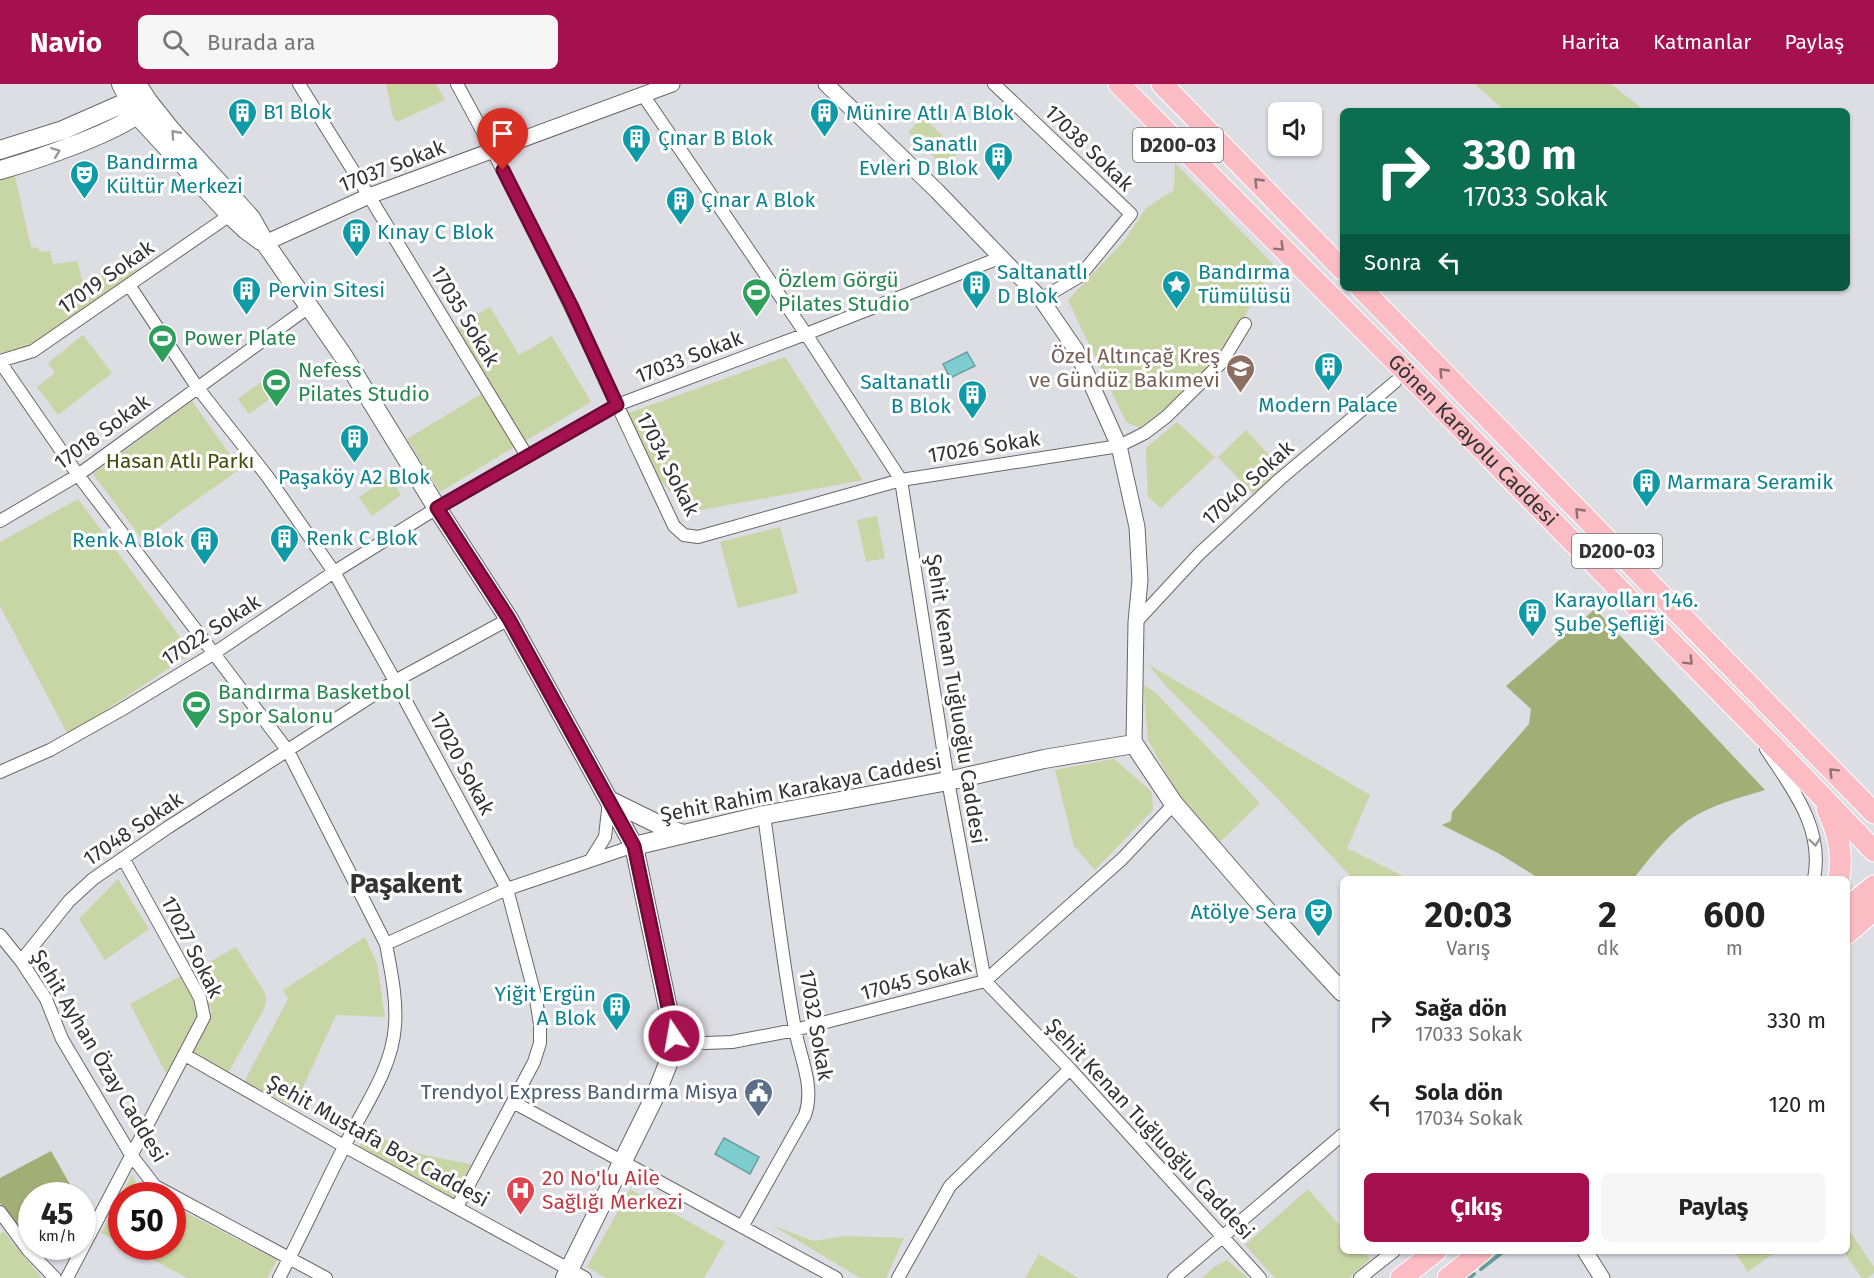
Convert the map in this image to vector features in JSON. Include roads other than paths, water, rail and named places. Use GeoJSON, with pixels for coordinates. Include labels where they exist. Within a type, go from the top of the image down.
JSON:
{"type":"FeatureCollection","features":[{"type":"Feature","properties":{"kind":"highway"},"geometry":{"type":"LineString","coordinates":[[1102,84],[1189,171],[1239,205]]}},
{"type":"Feature","properties":{"kind":"highway","name":"Gönen Karayolu Caddesi"},"geometry":{"type":"LineString","coordinates":[[1119,84],[1746,718],[1874,851]]}},
{"type":"Feature","properties":{"kind":"highway","name":"D200-03"},"geometry":{"type":"LineString","coordinates":[[1162,84],[1340,266]]}},
{"type":"Feature","properties":{"kind":"highway","name":"Gönen Karayolu Caddesi"},"geometry":{"type":"LineString","coordinates":[[1364,291],[1874,813]]}},
{"type":"Feature","properties":{"kind":"highway"},"geometry":{"type":"LineString","coordinates":[[1810,784],[1825,805],[1836,827],[1840,852],[1839,876]]}},
{"type":"Feature","properties":{"kind":"highway"},"geometry":{"type":"LineString","coordinates":[[1850,906],[1874,885]]}},
{"type":"Feature","properties":{"kind":"highway"},"geometry":{"type":"LineString","coordinates":[[1850,931],[1874,910]]}},
{"type":"Feature","properties":{"kind":"highway"},"geometry":{"type":"LineString","coordinates":[[1850,938],[1874,926]]}},
{"type":"Feature","properties":{"kind":"highway"},"geometry":{"type":"LineString","coordinates":[[1401,1278],[1432,1254]]}},
{"type":"Feature","properties":{"kind":"highway"},"geometry":{"type":"LineString","coordinates":[[1448,1278],[1478,1254]]}},
{"type":"Feature","properties":{"kind":"main road"},"geometry":{"type":"LineString","coordinates":[[121,84],[230,215],[265,243]]}},
{"type":"Feature","properties":{"kind":"main road"},"geometry":{"type":"LineString","coordinates":[[0,170],[58,152],[122,124],[138,106],[137,84]]}},
{"type":"Feature","properties":{"kind":"main road"},"geometry":{"type":"LineString","coordinates":[[0,150],[138,106]]}},
{"type":"Feature","properties":{"kind":"main road"},"geometry":{"type":"LineString","coordinates":[[138,106],[171,130],[242,206],[310,306],[509,619],[634,846],[674,1036],[674,1051],[622,1161],[573,1275]]}},
{"type":"Feature","properties":{"kind":"main road"},"geometry":{"type":"LineString","coordinates":[[1134,744],[1174,804],[1259,902],[1340,990]]}},
{"type":"Feature","properties":{"kind":"main road","name":"Şehit Rahim Karakaya Caddesi"},"geometry":{"type":"LineString","coordinates":[[634,846],[764,815],[948,782],[1044,759],[1134,744]]}},
{"type":"Feature","properties":{"kind":"main road"},"geometry":{"type":"LineString","coordinates":[[609,800],[656,824],[683,834]]}},
{"type":"Feature","properties":{"kind":"street","name":"17035 Sokak"},"geometry":{"type":"LineString","coordinates":[[299,84],[527,456]]}},
{"type":"Feature","properties":{"kind":"street","name":"17034 Sokak"},"geometry":{"type":"LineString","coordinates":[[457,84],[571,305],[674,526],[684,535]]}},
{"type":"Feature","properties":{"kind":"street","name":"17037 Sokak"},"geometry":{"type":"LineString","coordinates":[[265,243],[369,196],[672,84]]}},
{"type":"Feature","properties":{"kind":"street"},"geometry":{"type":"LineString","coordinates":[[826,84],[1002,257],[1041,299],[1076,350],[1119,446],[1137,527],[1140,580],[1136,622],[1134,744]]}},
{"type":"Feature","properties":{"kind":"street","name":"17038 Sokak"},"geometry":{"type":"LineString","coordinates":[[994,84],[1131,214],[1080,276],[1041,299]]}},
{"type":"Feature","properties":{"kind":"street","name":"Şehit Kenan Tuğluoğlu Caddesi"},"geometry":{"type":"LineString","coordinates":[[643,95],[806,334],[901,480],[948,782],[985,981],[1070,1069],[1260,1278]]}},
{"type":"Feature","properties":{"kind":"street","name":"17019 Sokak"},"geometry":{"type":"LineString","coordinates":[[0,362],[33,351],[230,215]]}},
{"type":"Feature","properties":{"kind":"street","name":"17033 Sokak"},"geometry":{"type":"LineString","coordinates":[[437,508],[617,405],[1002,257]]}},
{"type":"Feature","properties":{"kind":"street","name":"17020 Sokak"},"geometry":{"type":"LineString","coordinates":[[129,285],[197,387],[267,476],[334,572],[507,889],[536,999],[540,1043],[534,1062],[457,1207]]}},
{"type":"Feature","properties":{"kind":"street","name":"17018 Sokak"},"geometry":{"type":"LineString","coordinates":[[0,521],[78,475],[310,306]]}},
{"type":"Feature","properties":{"kind":"street","name":"17026 Sokak"},"geometry":{"type":"LineString","coordinates":[[684,535],[698,537],[901,480],[1119,446],[1145,433],[1166,417],[1222,362],[1245,324]]}},
{"type":"Feature","properties":{"kind":"street"},"geometry":{"type":"LineString","coordinates":[[0,362],[78,475],[288,751],[386,944],[393,979],[395,1005],[392,1044],[379,1080],[279,1278]]}},
{"type":"Feature","properties":{"kind":"street","name":"17040 Sokak"},"geometry":{"type":"LineString","coordinates":[[1136,622],[1199,554],[1272,486],[1395,382]]}},
{"type":"Feature","properties":{"kind":"street","name":"17022 Sokak"},"geometry":{"type":"LineString","coordinates":[[0,772],[50,750],[121,710],[213,654],[334,572],[437,508]]}},
{"type":"Feature","properties":{"kind":"street"},"geometry":{"type":"LineString","coordinates":[[288,751],[395,681],[509,619]]}},
{"type":"Feature","properties":{"kind":"street"},"geometry":{"type":"LineString","coordinates":[[1746,718],[1801,802],[1811,823],[1816,858],[1814,876]]}},
{"type":"Feature","properties":{"kind":"street","name":"17048 Sokak"},"geometry":{"type":"LineString","coordinates":[[21,961],[69,901],[93,879],[288,751]]}},
{"type":"Feature","properties":{"kind":"street"},"geometry":{"type":"LineString","coordinates":[[1787,760],[1874,843]]}},
{"type":"Feature","properties":{"kind":"street"},"geometry":{"type":"LineString","coordinates":[[590,861],[605,837],[609,800]]}},
{"type":"Feature","properties":{"kind":"street","name":"17045 Sokak"},"geometry":{"type":"LineString","coordinates":[[674,1036],[705,1043],[732,1042],[795,1030],[985,981],[1113,867],[1174,804]]}},
{"type":"Feature","properties":{"kind":"street","name":"17032 Sokak"},"geometry":{"type":"LineString","coordinates":[[742,1227],[807,1107],[808,1084],[795,1030],[764,815]]}},
{"type":"Feature","properties":{"kind":"street","name":"Şehit Rahim Karakaya Caddesi"},"geometry":{"type":"LineString","coordinates":[[386,944],[507,889],[634,846]]}},
{"type":"Feature","properties":{"kind":"street","name":"17027 Sokak"},"geometry":{"type":"LineString","coordinates":[[67,1278],[202,1023],[205,1011],[123,858]]}},
{"type":"Feature","properties":{"kind":"street","name":"Şehit Ayhan Özay Caddesi"},"geometry":{"type":"LineString","coordinates":[[0,935],[21,961],[46,999],[62,1039],[131,1155],[155,1186],[326,1278]]}},
{"type":"Feature","properties":{"kind":"street","name":"Şehit Mustafa Boz Caddesi"},"geometry":{"type":"LineString","coordinates":[[185,1055],[344,1146],[457,1207],[573,1275]]}},
{"type":"Feature","properties":{"kind":"street"},"geometry":{"type":"LineString","coordinates":[[898,1278],[950,1186],[1070,1069]]}},
{"type":"Feature","properties":{"kind":"street"},"geometry":{"type":"LineString","coordinates":[[513,1102],[836,1278]]}},
{"type":"Feature","properties":{"kind":"street"},"geometry":{"type":"LineString","coordinates":[[1174,1278],[1340,1137]]}},
{"type":"Feature","properties":{"kind":"street"},"geometry":{"type":"LineString","coordinates":[[0,1212],[28,1250],[55,1278]]}},
{"type":"Feature","properties":{"kind":"street"},"geometry":{"type":"LineString","coordinates":[[1360,1278],[1390,1254]]}},
{"type":"Feature","properties":{"kind":"street"},"geometry":{"type":"LineString","coordinates":[[1587,1254],[1602,1278]]}},
{"type":"Feature","properties":{"kind":"water"},"geometry":{"type":"Polygon","coordinates":[[[967,352],[975,366],[950,378],[943,364],[967,352]]]}},
{"type":"Feature","properties":{"kind":"water"},"geometry":{"type":"Polygon","coordinates":[[[724,1138],[759,1157],[750,1174],[715,1154],[724,1138]]]}},
{"type":"Feature","properties":{"kind":"waterway"},"geometry":{"type":"LineString","coordinates":[[1481,1269],[1500,1254]]}},
{"type":"Feature","properties":{"kind":"waterway"},"geometry":{"type":"LineString","coordinates":[[1469,1278],[1474,1274]]}},
{"type":"Feature","properties":{"kind":"place","name":"B1 Blok"},"geometry":{"type":"Point","coordinates":[242,138]}},
{"type":"Feature","properties":{"kind":"place","name":"Münire Atlı A Blok"},"geometry":{"type":"Point","coordinates":[825,138]}},
{"type":"Feature","properties":{"kind":"place","name":"Çınar B Blok"},"geometry":{"type":"Point","coordinates":[637,164]}},
{"type":"Feature","properties":{"kind":"place","name":"Sanatlı Evleri D Blok"},"geometry":{"type":"Point","coordinates":[999,182]}},
{"type":"Feature","properties":{"kind":"place","name":"Bandırma Kültür Merkezi"},"geometry":{"type":"Point","coordinates":[85,200]}},
{"type":"Feature","properties":{"kind":"place","name":"Çınar A Blok"},"geometry":{"type":"Point","coordinates":[680,226]}},
{"type":"Feature","properties":{"kind":"place","name":"Kınay C Blok"},"geometry":{"type":"Point","coordinates":[356,258]}},
{"type":"Feature","properties":{"kind":"place","name":"Saltanatlı D Blok"},"geometry":{"type":"Point","coordinates":[976,310]}},
{"type":"Feature","properties":{"kind":"place","name":"Bandırma Tümülüsü"},"geometry":{"type":"Point","coordinates":[1177,310]}},
{"type":"Feature","properties":{"kind":"place","name":"Pervin Sitesi"},"geometry":{"type":"Point","coordinates":[247,316]}},
{"type":"Feature","properties":{"kind":"place","name":"Özlem Görgü Pilates Studio"},"geometry":{"type":"Point","coordinates":[757,318]}},
{"type":"Feature","properties":{"kind":"place","name":"Power Plate"},"geometry":{"type":"Point","coordinates":[163,364]}},
{"type":"Feature","properties":{"kind":"place","name":"Modern Palace"},"geometry":{"type":"Point","coordinates":[1328,392]}},
{"type":"Feature","properties":{"kind":"place","name":"Özel Altınçağ Kreş ve Gündüz Bakımevi"},"geometry":{"type":"Point","coordinates":[1241,394]}},
{"type":"Feature","properties":{"kind":"place","name":"Nefess Pilates Studio"},"geometry":{"type":"Point","coordinates":[277,408]}},
{"type":"Feature","properties":{"kind":"place","name":"Saltanatlı B Blok"},"geometry":{"type":"Point","coordinates":[972,420]}},
{"type":"Feature","properties":{"kind":"place","name":"Paşaköy A2 Blok"},"geometry":{"type":"Point","coordinates":[354,464]}},
{"type":"Feature","properties":{"kind":"place","name":"Marmara Seramik"},"geometry":{"type":"Point","coordinates":[1646,508]}},
{"type":"Feature","properties":{"kind":"place","name":"Renk C Blok"},"geometry":{"type":"Point","coordinates":[285,564]}},
{"type":"Feature","properties":{"kind":"place","name":"Renk A Blok"},"geometry":{"type":"Point","coordinates":[205,566]}},
{"type":"Feature","properties":{"kind":"place","name":"Karayolları 146. Şube Şefliği"},"geometry":{"type":"Point","coordinates":[1533,638]}},
{"type":"Feature","properties":{"kind":"place","name":"Bandırma Basketbol Spor Salonu"},"geometry":{"type":"Point","coordinates":[197,730]}},
{"type":"Feature","properties":{"kind":"place","name":"Atölye Sera"},"geometry":{"type":"Point","coordinates":[1318,938]}},
{"type":"Feature","properties":{"kind":"place","name":"Yiğit Ergün A Blok"},"geometry":{"type":"Point","coordinates":[617,1032]}},
{"type":"Feature","properties":{"kind":"place","name":"Trendyol Express Bandırma Misya"},"geometry":{"type":"Point","coordinates":[759,1118]}},
{"type":"Feature","properties":{"kind":"place","name":"20 No'lu Aile Sağlığı Merkezi"},"geometry":{"type":"Point","coordinates":[521,1216]}},
{"type":"Feature","properties":{"kind":"district","name":"Paşakent"},"geometry":{"type":"Point","coordinates":[406,884]}},
{"type":"Feature","properties":{"kind":"park label","name":"Hasan Atlı Parkı"},"geometry":{"type":"Point","coordinates":[180,461]}}]}
